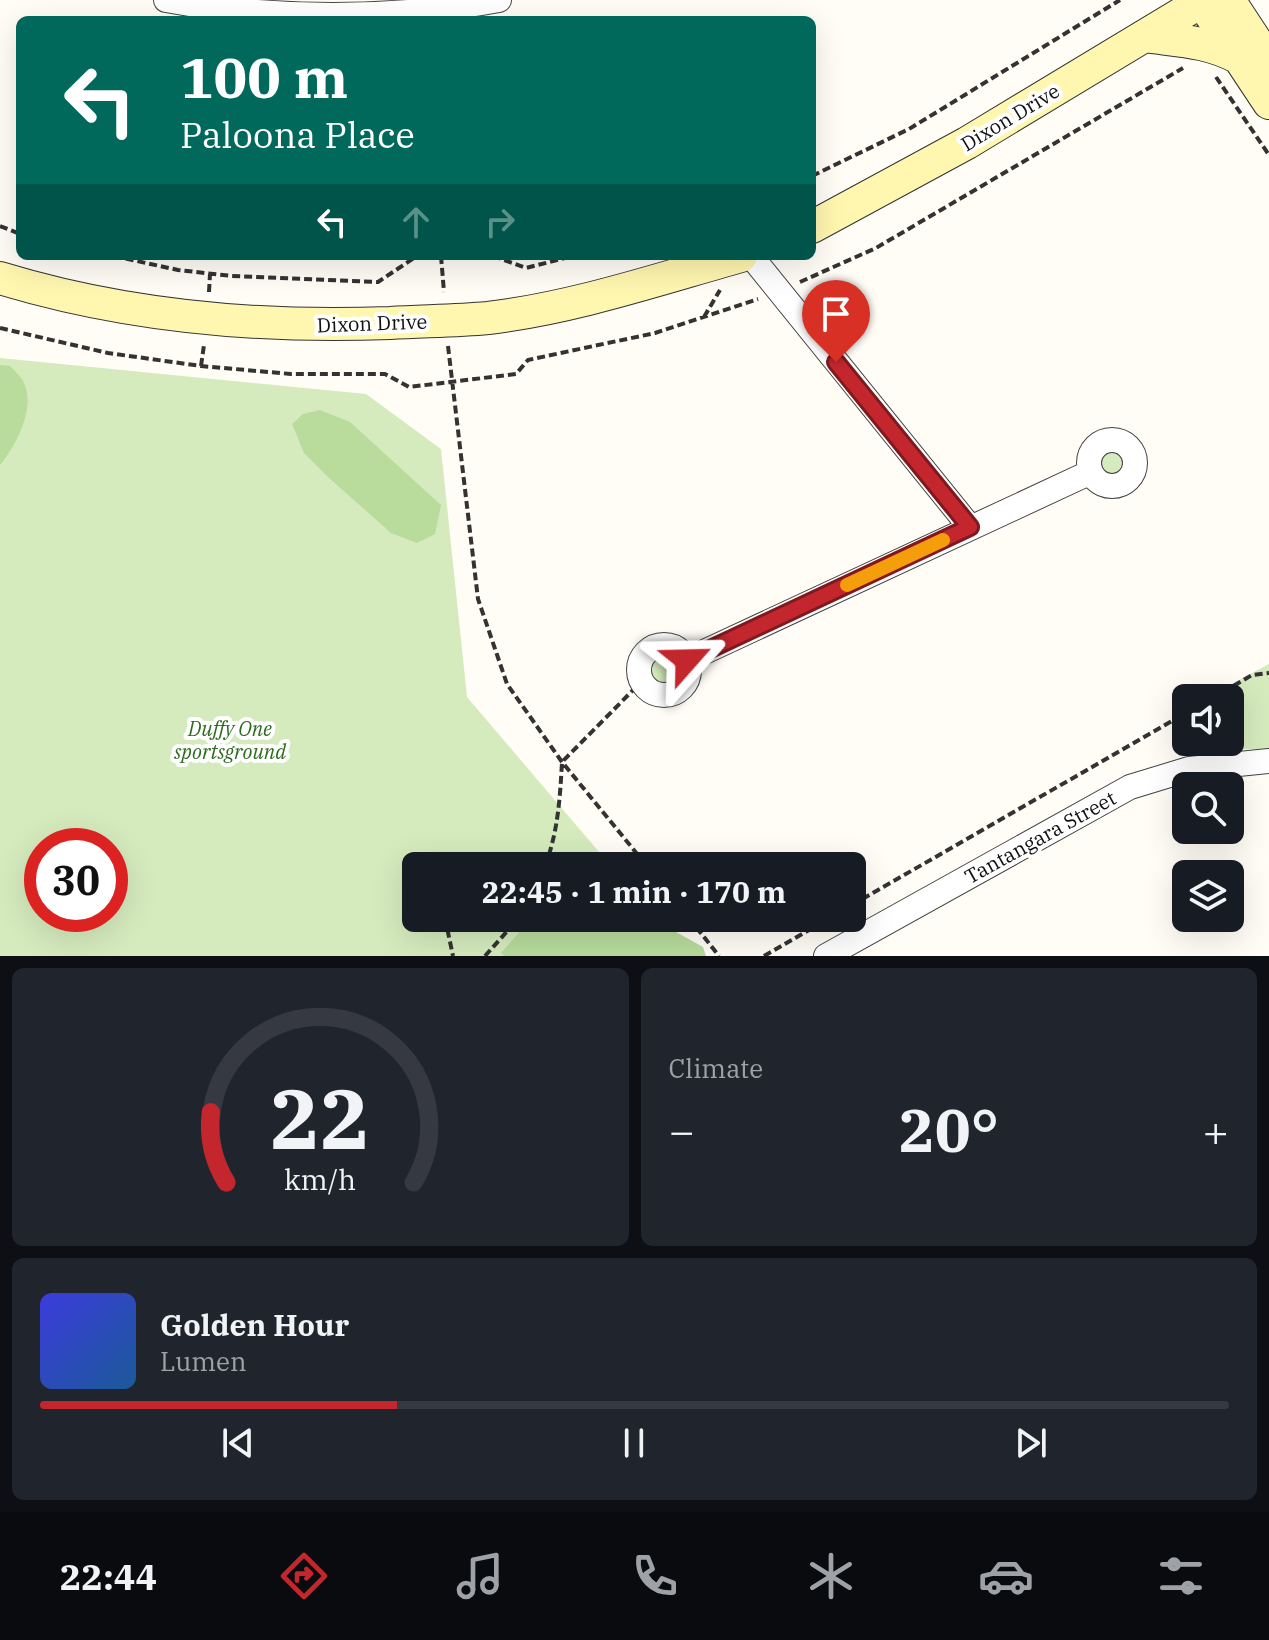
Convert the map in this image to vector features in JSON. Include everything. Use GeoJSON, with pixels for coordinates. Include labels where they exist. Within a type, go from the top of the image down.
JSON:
{"type":"FeatureCollection","features":[{"type":"Feature","properties":{"kind":"main road"},"geometry":{"type":"LineString","coordinates":[[1245,60],[1259,17],[1261,0]]}},
{"type":"Feature","properties":{"kind":"main road"},"geometry":{"type":"LineString","coordinates":[[1212,1],[1269,103]]}},
{"type":"Feature","properties":{"kind":"main road","name":"Dixon Drive"},"geometry":{"type":"LineString","coordinates":[[816,225],[967,143],[1144,36],[1212,1]]}},
{"type":"Feature","properties":{"kind":"main road"},"geometry":{"type":"LineString","coordinates":[[1144,36],[1217,46],[1245,60]]}},
{"type":"Feature","properties":{"kind":"main road","name":"Dixon Drive"},"geometry":{"type":"LineString","coordinates":[[0,278],[116,307],[192,318],[330,325],[488,318],[639,285],[727,260]]}},
{"type":"Feature","properties":{"kind":"street"},"geometry":{"type":"LineString","coordinates":[[166,0],[271,15],[359,14],[466,6],[499,0]]}},
{"type":"Feature","properties":{"kind":"street"},"geometry":{"type":"LineString","coordinates":[[754,260],[970,527]]}},
{"type":"Feature","properties":{"kind":"street"},"geometry":{"type":"LineString","coordinates":[[687,660],[1091,472]]}},
{"type":"Feature","properties":{"kind":"street"},"geometry":{"type":"LineString","coordinates":[[653,647],[676,648],[687,660],[688,677],[678,690],[670,694],[654,693],[642,681],[639,674],[642,658],[653,647]]}},
{"type":"Feature","properties":{"kind":"street","name":"Tantangara Street"},"geometry":{"type":"LineString","coordinates":[[826,956],[1130,787],[1189,769],[1269,761]]}},
{"type":"Feature","properties":{"kind":"path"},"geometry":{"type":"LineString","coordinates":[[816,174],[909,129],[1120,0]]}},
{"type":"Feature","properties":{"kind":"path"},"geometry":{"type":"LineString","coordinates":[[1245,60],[1269,155]]}},
{"type":"Feature","properties":{"kind":"path"},"geometry":{"type":"LineString","coordinates":[[0,328],[108,353],[201,366],[291,374],[385,374],[409,387],[516,374],[528,360],[655,333],[779,291],[876,248],[1188,65]]}},
{"type":"Feature","properties":{"kind":"path"},"geometry":{"type":"LineString","coordinates":[[132,260],[178,270],[232,276],[378,282],[411,260]]}},
{"type":"Feature","properties":{"kind":"path"},"geometry":{"type":"LineString","coordinates":[[441,260],[444,292]]}},
{"type":"Feature","properties":{"kind":"path"},"geometry":{"type":"LineString","coordinates":[[504,260],[526,268],[557,260]]}},
{"type":"Feature","properties":{"kind":"path"},"geometry":{"type":"LineString","coordinates":[[703,317],[721,288]]}},
{"type":"Feature","properties":{"kind":"path"},"geometry":{"type":"LineString","coordinates":[[448,346],[478,599],[507,684],[562,762],[636,852]]}},
{"type":"Feature","properties":{"kind":"path"},"geometry":{"type":"LineString","coordinates":[[1237,684],[1252,675],[1269,673]]}},
{"type":"Feature","properties":{"kind":"path"},"geometry":{"type":"LineString","coordinates":[[550,852],[559,812],[562,762],[642,681]]}},
{"type":"Feature","properties":{"kind":"path"},"geometry":{"type":"LineString","coordinates":[[866,897],[1172,721]]}},
{"type":"Feature","properties":{"kind":"path"},"geometry":{"type":"LineString","coordinates":[[448,932],[453,956]]}},
{"type":"Feature","properties":{"kind":"path"},"geometry":{"type":"LineString","coordinates":[[485,956],[506,932]]}},
{"type":"Feature","properties":{"kind":"path"},"geometry":{"type":"LineString","coordinates":[[700,932],[719,956]]}},
{"type":"Feature","properties":{"kind":"path"},"geometry":{"type":"LineString","coordinates":[[764,956],[806,932]]}},
{"type":"Feature","properties":{"kind":"green space","name":"Duffy One sportsground"},"geometry":{"type":"Polygon","coordinates":[[[0,358],[366,394],[441,449],[467,697],[599,852],[402,852],[402,932],[667,932],[687,956],[0,956],[0,358]]]}},
{"type":"Feature","properties":{"kind":"green space"},"geometry":{"type":"Polygon","coordinates":[[[0,365],[10,366],[22,379],[28,402],[18,437],[0,465],[0,365]]]}},
{"type":"Feature","properties":{"kind":"green space"},"geometry":{"type":"Polygon","coordinates":[[[320,410],[350,422],[441,505],[435,534],[417,543],[391,533],[304,453],[292,424],[303,414],[320,410]]]}},
{"type":"Feature","properties":{"kind":"green space"},"geometry":{"type":"Polygon","coordinates":[[[1112,443],[1126,449],[1132,463],[1126,477],[1112,483],[1098,477],[1092,463],[1098,449],[1112,443]]]}},
{"type":"Feature","properties":{"kind":"green space"},"geometry":{"type":"Polygon","coordinates":[[[664,647],[680,654],[687,670],[680,686],[664,693],[648,686],[641,670],[648,654],[664,647]]]}},
{"type":"Feature","properties":{"kind":"green space"},"geometry":{"type":"Polygon","coordinates":[[[1269,664],[1269,749],[1244,749],[1244,684],[1232,684],[1269,664]]]}},
{"type":"Feature","properties":{"kind":"green space"},"geometry":{"type":"Polygon","coordinates":[[[520,932],[676,932],[703,947],[706,956],[504,956],[501,953],[520,932]]]}},
{"type":"Feature","properties":{"kind":"slow traffic"},"geometry":{"type":"LineString","coordinates":[[847,585],[943,540]]}},
{"type":"Feature","properties":{"kind":"route"},"geometry":{"type":"LineString","coordinates":[[687,660],[970,527],[836,362]]}}]}
